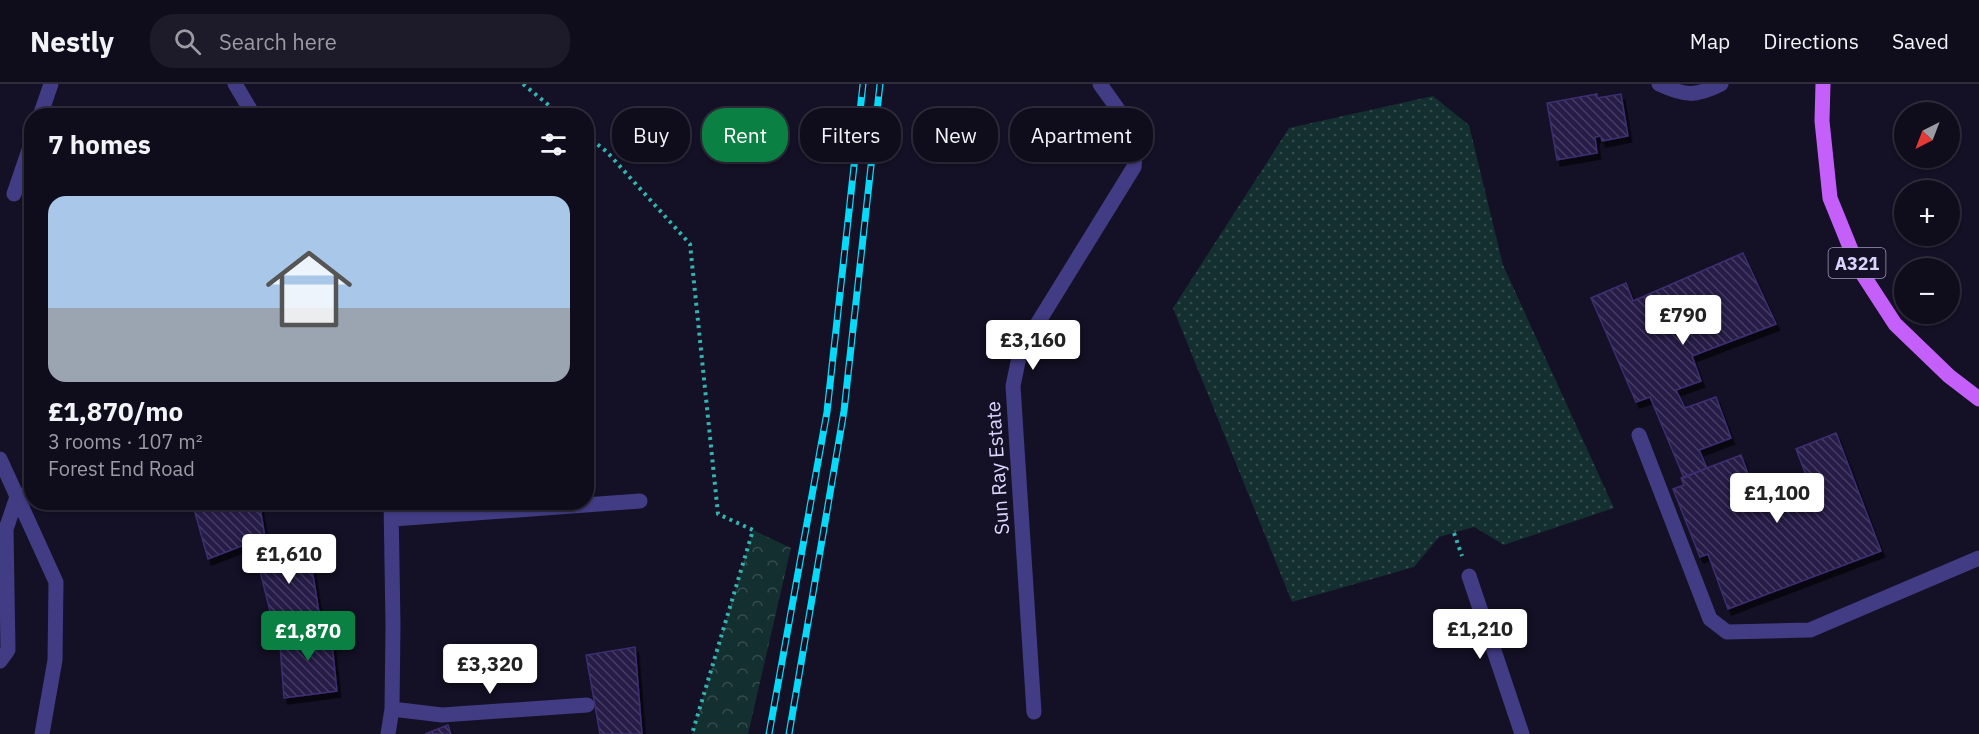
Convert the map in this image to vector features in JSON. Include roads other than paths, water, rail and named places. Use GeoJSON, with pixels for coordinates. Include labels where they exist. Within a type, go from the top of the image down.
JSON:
{"type":"FeatureCollection","features":[{"type":"Feature","properties":{"kind":"main road","name":"A321"},"geometry":{"type":"LineString","coordinates":[[1823,84],[1822,121],[1830,198],[1858,267],[1895,324],[1949,376],[1979,399]]}},
{"type":"Feature","properties":{"kind":"street"},"geometry":{"type":"LineString","coordinates":[[43,108],[51,84]]}},
{"type":"Feature","properties":{"kind":"street"},"geometry":{"type":"LineString","coordinates":[[235,84],[249,108]]}},
{"type":"Feature","properties":{"kind":"street","name":"Sun Ray Estate"},"geometry":{"type":"LineString","coordinates":[[1034,712],[1012,386],[1019,357],[1031,334],[1134,167],[1137,149],[1131,130],[1100,84]]}},
{"type":"Feature","properties":{"kind":"street"},"geometry":{"type":"LineString","coordinates":[[1659,84],[1683,94],[1707,91],[1721,84]]}},
{"type":"Feature","properties":{"kind":"street"},"geometry":{"type":"LineString","coordinates":[[14,194],[24,165]]}},
{"type":"Feature","properties":{"kind":"street"},"geometry":{"type":"LineString","coordinates":[[1639,435],[1710,619],[1727,632],[1810,630],[1979,558]]}},
{"type":"Feature","properties":{"kind":"street"},"geometry":{"type":"LineString","coordinates":[[0,459],[24,508]]}},
{"type":"Feature","properties":{"kind":"street"},"geometry":{"type":"LineString","coordinates":[[0,661],[8,650],[6,529],[18,494]]}},
{"type":"Feature","properties":{"kind":"street"},"geometry":{"type":"LineString","coordinates":[[594,504],[640,501]]}},
{"type":"Feature","properties":{"kind":"street"},"geometry":{"type":"LineString","coordinates":[[25,510],[56,582],[55,660],[42,734]]}},
{"type":"Feature","properties":{"kind":"street"},"geometry":{"type":"LineString","coordinates":[[388,734],[392,709],[392,510]]}},
{"type":"Feature","properties":{"kind":"street"},"geometry":{"type":"LineString","coordinates":[[393,519],[516,510]]}},
{"type":"Feature","properties":{"kind":"street"},"geometry":{"type":"LineString","coordinates":[[1469,576],[1522,734]]}},
{"type":"Feature","properties":{"kind":"street"},"geometry":{"type":"LineString","coordinates":[[392,709],[442,715],[587,705]]}},
{"type":"Feature","properties":{"kind":"railway"},"geometry":{"type":"LineString","coordinates":[[769,734],[827,412],[863,84]]}},
{"type":"Feature","properties":{"kind":"railway"},"geometry":{"type":"LineString","coordinates":[[789,734],[844,411],[880,84]]}}]}
